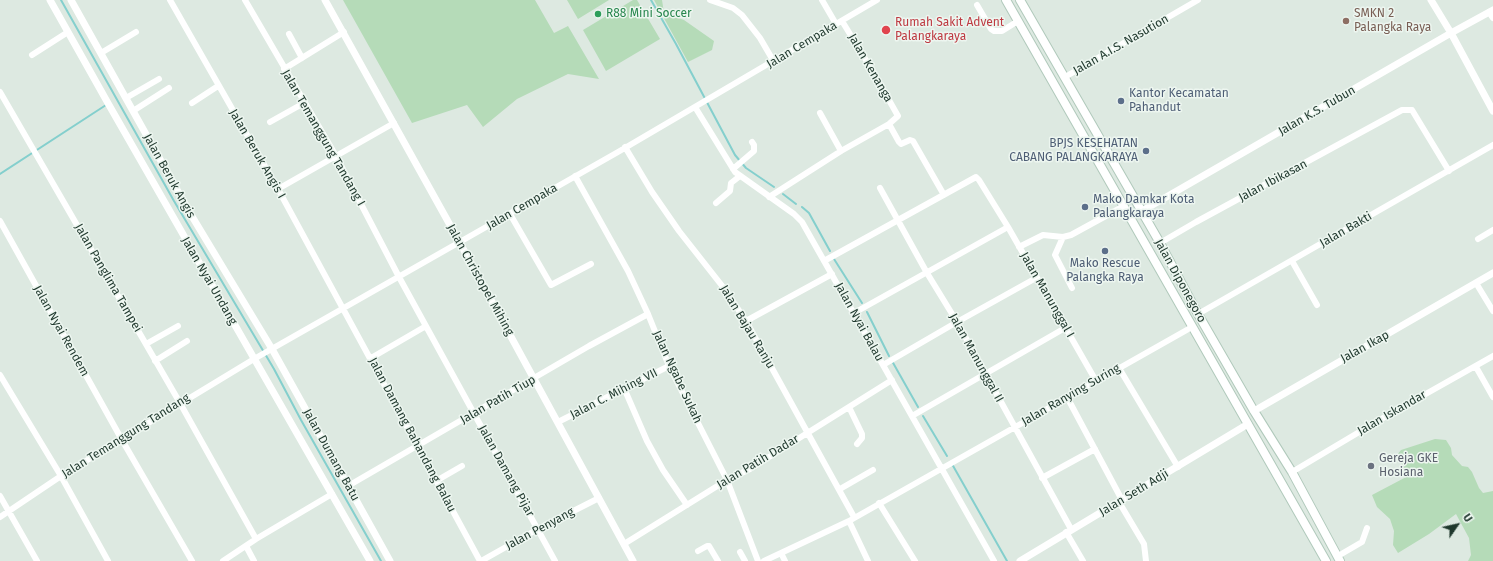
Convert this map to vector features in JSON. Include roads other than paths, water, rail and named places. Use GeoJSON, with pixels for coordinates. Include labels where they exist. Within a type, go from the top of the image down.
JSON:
{"type":"FeatureCollection","features":[{"type":"Feature","properties":{"kind":"main road","name":"Jalan Diponegoro"},"geometry":{"type":"LineString","coordinates":[[1006,0],[1326,561]]}},
{"type":"Feature","properties":{"kind":"main road","name":"Jalan Diponegoro"},"geometry":{"type":"LineString","coordinates":[[1020,0],[1142,211],[1198,314],[1254,411],[1292,472],[1339,558]]}},
{"type":"Feature","properties":{"kind":"main road"},"geometry":{"type":"LineString","coordinates":[[1093,151],[1104,145]]}},
{"type":"Feature","properties":{"kind":"main road"},"geometry":{"type":"LineString","coordinates":[[1302,520],[1314,512]]}},
{"type":"Feature","properties":{"kind":"main road"},"geometry":{"type":"LineString","coordinates":[[1318,548],[1329,541]]}},
{"type":"Feature","properties":{"kind":"street","name":"Jalan Nyai Undang"},"geometry":{"type":"LineString","coordinates":[[50,0],[370,561]]}},
{"type":"Feature","properties":{"kind":"street","name":"Jalan Beruk Angis"},"geometry":{"type":"LineString","coordinates":[[71,0],[190,213],[271,350]]}},
{"type":"Feature","properties":{"kind":"street","name":"Jalan Beruk Angis I"},"geometry":{"type":"LineString","coordinates":[[170,0],[278,189],[342,309]]}},
{"type":"Feature","properties":{"kind":"street","name":"Jalan Temanggung Tandang I"},"geometry":{"type":"LineString","coordinates":[[245,0],[336,156],[399,277]]}},
{"type":"Feature","properties":{"kind":"street","name":"Jalan Christopel Mihing"},"geometry":{"type":"LineString","coordinates":[[325,0],[535,379],[633,561]]}},
{"type":"Feature","properties":{"kind":"street"},"geometry":{"type":"LineString","coordinates":[[710,0],[733,8],[742,15],[760,38],[774,62]]}},
{"type":"Feature","properties":{"kind":"street","name":"Jalan Kenanga"},"geometry":{"type":"LineString","coordinates":[[822,0],[872,70],[898,116],[889,124]]}},
{"type":"Feature","properties":{"kind":"street","name":"Jalan Cempaka"},"geometry":{"type":"LineString","coordinates":[[271,350],[774,62],[877,0]]}},
{"type":"Feature","properties":{"kind":"street","name":"Jalan A.I.S. Nasution"},"geometry":{"type":"LineString","coordinates":[[1065,77],[1198,0]]}},
{"type":"Feature","properties":{"kind":"street"},"geometry":{"type":"LineString","coordinates":[[1431,0],[1451,33],[1493,111]]}},
{"type":"Feature","properties":{"kind":"street"},"geometry":{"type":"LineString","coordinates":[[977,5],[991,29],[1002,31],[1018,21]]}},
{"type":"Feature","properties":{"kind":"street","name":"Jalan K.S. Tubun"},"geometry":{"type":"LineString","coordinates":[[1142,211],[1451,33],[1492,14]]}},
{"type":"Feature","properties":{"kind":"street"},"geometry":{"type":"LineString","coordinates":[[32,55],[68,32]]}},
{"type":"Feature","properties":{"kind":"street"},"geometry":{"type":"LineString","coordinates":[[101,53],[136,32]]}},
{"type":"Feature","properties":{"kind":"street"},"geometry":{"type":"LineString","coordinates":[[284,69],[344,32]]}},
{"type":"Feature","properties":{"kind":"street"},"geometry":{"type":"LineString","coordinates":[[289,34],[302,58]]}},
{"type":"Feature","properties":{"kind":"street"},"geometry":{"type":"LineString","coordinates":[[126,98],[159,79]]}},
{"type":"Feature","properties":{"kind":"street"},"geometry":{"type":"LineString","coordinates":[[192,103],[218,86]]}},
{"type":"Feature","properties":{"kind":"street"},"geometry":{"type":"LineString","coordinates":[[133,111],[169,88]]}},
{"type":"Feature","properties":{"kind":"street","name":"Jalan Panglima Tampei"},"geometry":{"type":"LineString","coordinates":[[0,92],[180,403],[256,539]]}},
{"type":"Feature","properties":{"kind":"street"},"geometry":{"type":"LineString","coordinates":[[270,122],[304,103]]}},
{"type":"Feature","properties":{"kind":"street","name":"Jalan Nyai Balau"},"geometry":{"type":"LineString","coordinates":[[695,107],[736,166],[740,176],[772,194],[799,218],[828,258],[832,274],[858,311],[887,363],[892,380],[916,414],[945,466],[994,561]]}},
{"type":"Feature","properties":{"kind":"street","name":"Jalan Ibikasan"},"geometry":{"type":"LineString","coordinates":[[1160,243],[1402,110],[1412,110],[1449,171]]}},
{"type":"Feature","properties":{"kind":"street"},"geometry":{"type":"LineString","coordinates":[[820,113],[841,152]]}},
{"type":"Feature","properties":{"kind":"street"},"geometry":{"type":"LineString","coordinates":[[278,189],[394,123]]}},
{"type":"Feature","properties":{"kind":"street"},"geometry":{"type":"LineString","coordinates":[[772,194],[889,124],[901,144],[910,140],[913,141],[944,195],[828,258]]}},
{"type":"Feature","properties":{"kind":"street"},"geometry":{"type":"LineString","coordinates":[[736,166],[754,151],[754,145],[752,142]]}},
{"type":"Feature","properties":{"kind":"street","name":"Jalan Bakti"},"geometry":{"type":"LineString","coordinates":[[1198,314],[1493,145]]}},
{"type":"Feature","properties":{"kind":"street","name":"Jalan Bajau Ranju"},"geometry":{"type":"LineString","coordinates":[[625,147],[652,192],[679,232],[723,287],[746,321],[840,489],[868,561]]}},
{"type":"Feature","properties":{"kind":"street","name":"Jalan Ngabe Sukah"},"geometry":{"type":"LineString","coordinates":[[575,176],[628,271],[648,314],[669,366],[727,480],[758,561]]}},
{"type":"Feature","properties":{"kind":"street"},"geometry":{"type":"LineString","coordinates":[[716,203],[730,191],[731,183],[740,176]]}},
{"type":"Feature","properties":{"kind":"street","name":"Jalan Manunggal I"},"geometry":{"type":"LineString","coordinates":[[944,195],[973,178],[976,177],[979,180],[1008,227],[1096,381]]}},
{"type":"Feature","properties":{"kind":"street","name":"Jalan Manunggal II"},"geometry":{"type":"LineString","coordinates":[[880,188],[1042,478],[1083,561]]}},
{"type":"Feature","properties":{"kind":"street"},"geometry":{"type":"LineString","coordinates":[[1019,248],[1043,235],[1064,237],[1071,236],[1124,206]]}},
{"type":"Feature","properties":{"kind":"street"},"geometry":{"type":"LineString","coordinates":[[510,214],[551,284],[591,264]]}},
{"type":"Feature","properties":{"kind":"street","name":"Jalan Nyai Rendem"},"geometry":{"type":"LineString","coordinates":[[0,221],[122,440],[192,561]]}},
{"type":"Feature","properties":{"kind":"street"},"geometry":{"type":"LineString","coordinates":[[858,311],[1008,227]]}},
{"type":"Feature","properties":{"kind":"street"},"geometry":{"type":"LineString","coordinates":[[1478,239],[1493,230]]}},
{"type":"Feature","properties":{"kind":"street"},"geometry":{"type":"LineString","coordinates":[[1064,237],[1055,255],[1072,288]]}},
{"type":"Feature","properties":{"kind":"street"},"geometry":{"type":"LineString","coordinates":[[1292,261],[1317,305]]}},
{"type":"Feature","properties":{"kind":"street","name":"Jalan Ikap"},"geometry":{"type":"LineString","coordinates":[[1254,411],[1493,273]]}},
{"type":"Feature","properties":{"kind":"street"},"geometry":{"type":"LineString","coordinates":[[746,321],[832,274]]}},
{"type":"Feature","properties":{"kind":"street","name":"Jalan Damang Pijar"},"geometry":{"type":"LineString","coordinates":[[399,277],[555,561]]}},
{"type":"Feature","properties":{"kind":"street"},"geometry":{"type":"LineString","coordinates":[[887,363],[956,322],[1036,278]]}},
{"type":"Feature","properties":{"kind":"street"},"geometry":{"type":"LineString","coordinates":[[1476,283],[1493,311]]}},
{"type":"Feature","properties":{"kind":"street","name":"Jalan Damang Bahandang Balau"},"geometry":{"type":"LineString","coordinates":[[342,309],[371,358],[480,561]]}},
{"type":"Feature","properties":{"kind":"street","name":"Jalan Patih Tiup"},"geometry":{"type":"LineString","coordinates":[[348,486],[535,379],[589,346],[648,314]]}},
{"type":"Feature","properties":{"kind":"street"},"geometry":{"type":"LineString","coordinates":[[146,344],[178,326]]}},
{"type":"Feature","properties":{"kind":"street"},"geometry":{"type":"LineString","coordinates":[[371,358],[426,326]]}},
{"type":"Feature","properties":{"kind":"street","name":"Jalan Ranying Suring"},"geometry":{"type":"LineString","coordinates":[[764,561],[852,519],[1192,327]]}},
{"type":"Feature","properties":{"kind":"street"},"geometry":{"type":"LineString","coordinates":[[916,414],[1065,328]]}},
{"type":"Feature","properties":{"kind":"street"},"geometry":{"type":"LineString","coordinates":[[155,361],[187,341]]}},
{"type":"Feature","properties":{"kind":"street","name":"Jalan Temanggung Tandang"},"geometry":{"type":"LineString","coordinates":[[0,517],[61,476],[255,358],[271,350]]}},
{"type":"Feature","properties":{"kind":"street","name":"Jalan Dumang Batu"},"geometry":{"type":"LineString","coordinates":[[271,350],[390,561]]}},
{"type":"Feature","properties":{"kind":"street","name":"Jalan Iskandar"},"geometry":{"type":"LineString","coordinates":[[1292,472],[1376,422],[1476,367],[1493,356]]}},
{"type":"Feature","properties":{"kind":"street","name":"Jalan C. Mihing VII"},"geometry":{"type":"LineString","coordinates":[[558,422],[669,366]]}},
{"type":"Feature","properties":{"kind":"street"},"geometry":{"type":"LineString","coordinates":[[1476,367],[1493,397]]}},
{"type":"Feature","properties":{"kind":"street"},"geometry":{"type":"LineString","coordinates":[[1119,368],[1178,467]]}},
{"type":"Feature","properties":{"kind":"street"},"geometry":{"type":"LineString","coordinates":[[0,375],[61,476],[108,561]]}},
{"type":"Feature","properties":{"kind":"street","name":"Jalan Patih Dadar"},"geometry":{"type":"LineString","coordinates":[[624,544],[727,480],[756,465],[892,380]]}},
{"type":"Feature","properties":{"kind":"street"},"geometry":{"type":"LineString","coordinates":[[624,388],[647,441],[663,470],[686,505]]}},
{"type":"Feature","properties":{"kind":"street"},"geometry":{"type":"LineString","coordinates":[[1067,397],[1144,544],[1146,561]]}},
{"type":"Feature","properties":{"kind":"street"},"geometry":{"type":"LineString","coordinates":[[849,407],[862,434],[862,438],[857,444]]}},
{"type":"Feature","properties":{"kind":"street","name":"Jalan Seth Adji"},"geometry":{"type":"LineString","coordinates":[[1020,561],[1248,424]]}},
{"type":"Feature","properties":{"kind":"street"},"geometry":{"type":"LineString","coordinates":[[1042,478],[1095,449]]}},
{"type":"Feature","properties":{"kind":"street"},"geometry":{"type":"LineString","coordinates":[[436,481],[462,466]]}},
{"type":"Feature","properties":{"kind":"street"},"geometry":{"type":"LineString","coordinates":[[840,489],[873,470]]}},
{"type":"Feature","properties":{"kind":"street"},"geometry":{"type":"LineString","coordinates":[[223,561],[256,539],[332,494]]}},
{"type":"Feature","properties":{"kind":"street"},"geometry":{"type":"LineString","coordinates":[[0,496],[37,561]]}},
{"type":"Feature","properties":{"kind":"street","name":"Jalan Penyang"},"geometry":{"type":"LineString","coordinates":[[480,561],[599,498]]}},
{"type":"Feature","properties":{"kind":"street"},"geometry":{"type":"LineString","coordinates":[[880,503],[915,561]]}},
{"type":"Feature","properties":{"kind":"street"},"geometry":{"type":"LineString","coordinates":[[1339,558],[1362,542],[1367,528]]}},
{"type":"Feature","properties":{"kind":"street"},"geometry":{"type":"LineString","coordinates":[[246,546],[254,561]]}},
{"type":"Feature","properties":{"kind":"street"},"geometry":{"type":"LineString","coordinates":[[698,551],[710,546],[718,561]]}},
{"type":"Feature","properties":{"kind":"street"},"geometry":{"type":"LineString","coordinates":[[740,552],[745,561]]}},
{"type":"Feature","properties":{"kind":"street"},"geometry":{"type":"LineString","coordinates":[[781,553],[785,561]]}},
{"type":"Feature","properties":{"kind":"waterway"},"geometry":{"type":"LineString","coordinates":[[61,0],[174,201],[274,369],[301,420],[381,561]]}},
{"type":"Feature","properties":{"kind":"waterway"},"geometry":{"type":"LineString","coordinates":[[651,0],[735,155],[746,168],[774,187]]}},
{"type":"Feature","properties":{"kind":"waterway"},"geometry":{"type":"LineString","coordinates":[[0,174],[106,105]]}},
{"type":"Feature","properties":{"kind":"waterway"},"geometry":{"type":"LineString","coordinates":[[783,194],[796,204]]}},
{"type":"Feature","properties":{"kind":"waterway"},"geometry":{"type":"LineString","coordinates":[[802,207],[809,213],[830,251]]}},
{"type":"Feature","properties":{"kind":"waterway"},"geometry":{"type":"LineString","coordinates":[[834,259],[862,303]]}},
{"type":"Feature","properties":{"kind":"waterway"},"geometry":{"type":"LineString","coordinates":[[867,312],[889,356]]}},
{"type":"Feature","properties":{"kind":"waterway"},"geometry":{"type":"LineString","coordinates":[[892,361],[918,407]]}},
{"type":"Feature","properties":{"kind":"waterway"},"geometry":{"type":"LineString","coordinates":[[923,416],[947,456]]}},
{"type":"Feature","properties":{"kind":"waterway"},"geometry":{"type":"LineString","coordinates":[[952,464],[1007,561]]}},
{"type":"Feature","properties":{"kind":"place","name":"R88 Mini Soccer"},"geometry":{"type":"Point","coordinates":[598,14]}},
{"type":"Feature","properties":{"kind":"place","name":"SMKN 2 Palangka Raya"},"geometry":{"type":"Point","coordinates":[1346,21]}},
{"type":"Feature","properties":{"kind":"place","name":"Rumah Sakit Advent Palangkaraya"},"geometry":{"type":"Point","coordinates":[886,30]}},
{"type":"Feature","properties":{"kind":"place","name":"Kantor Kecamatan Pahandut"},"geometry":{"type":"Point","coordinates":[1121,101]}},
{"type":"Feature","properties":{"kind":"place","name":"BPJS KESEHATAN CABANG PALANGKARAYA"},"geometry":{"type":"Point","coordinates":[1146,151]}},
{"type":"Feature","properties":{"kind":"place","name":"Mako Damkar Kota Palangkaraya"},"geometry":{"type":"Point","coordinates":[1085,207]}},
{"type":"Feature","properties":{"kind":"place","name":"Mako Rescue Palangka Raya"},"geometry":{"type":"Point","coordinates":[1105,251]}},
{"type":"Feature","properties":{"kind":"place","name":"Gereja GKE Hosiana"},"geometry":{"type":"Point","coordinates":[1371,466]}}]}
